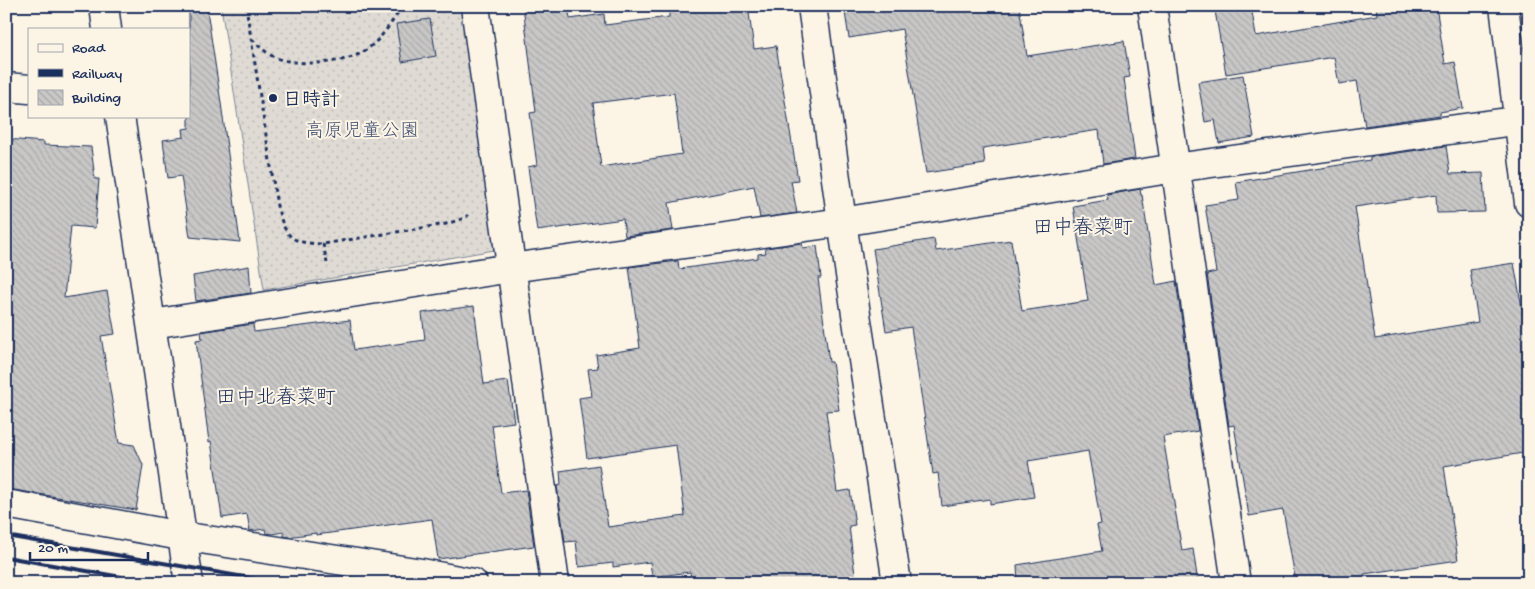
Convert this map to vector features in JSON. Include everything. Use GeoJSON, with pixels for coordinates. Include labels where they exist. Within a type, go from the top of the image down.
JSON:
{"type":"FeatureCollection","features":[{"type":"Feature","properties":{"kind":"street"},"geometry":{"type":"LineString","coordinates":[[104,6],[107,28]]}},
{"type":"Feature","properties":{"kind":"street"},"geometry":{"type":"LineString","coordinates":[[475,6],[555,583]]}},
{"type":"Feature","properties":{"kind":"street"},"geometry":{"type":"LineString","coordinates":[[812,6],[842,222],[897,583]]}},
{"type":"Feature","properties":{"kind":"street"},"geometry":{"type":"LineString","coordinates":[[1152,6],[1236,583]]}},
{"type":"Feature","properties":{"kind":"street"},"geometry":{"type":"LineString","coordinates":[[1504,6],[1524,119],[1529,203]]}},
{"type":"Feature","properties":{"kind":"street"},"geometry":{"type":"LineString","coordinates":[[6,87],[28,89]]}},
{"type":"Feature","properties":{"kind":"street"},"geometry":{"type":"LineString","coordinates":[[120,118],[189,583]]}},
{"type":"Feature","properties":{"kind":"street"},"geometry":{"type":"LineString","coordinates":[[152,324],[511,268],[842,222],[1175,168],[1524,119]]}},
{"type":"Feature","properties":{"kind":"street"},"geometry":{"type":"LineString","coordinates":[[6,504],[181,536],[422,573],[473,583]]}},
{"type":"Feature","properties":{"kind":"path"},"geometry":{"type":"LineString","coordinates":[[246,6],[277,206],[285,230],[293,239],[303,243],[323,244],[446,224],[465,218],[469,212]]}},
{"type":"Feature","properties":{"kind":"path"},"geometry":{"type":"LineString","coordinates":[[252,39],[262,49],[275,57],[289,61],[329,62],[344,59],[365,51],[381,37],[403,6]]}},
{"type":"Feature","properties":{"kind":"green space","name":"高原児童公園"},"geometry":{"type":"Polygon","coordinates":[[[221,6],[466,6],[500,249],[264,290],[221,6]]]}},
{"type":"Feature","properties":{"kind":"building"},"geometry":{"type":"Polygon","coordinates":[[[523,6],[568,6],[570,19],[604,14],[605,25],[669,17],[669,10],[698,6],[748,6],[754,49],[776,46],[798,180],[791,181],[797,213],[760,218],[754,186],[669,203],[673,230],[625,236],[623,219],[537,231],[528,167],[537,165],[530,113],[536,112],[523,6]],[[674,93],[593,103],[601,167],[682,154],[674,93]]]}},
{"type":"Feature","properties":{"kind":"building"},"geometry":{"type":"Polygon","coordinates":[[[844,6],[1019,6],[1027,56],[1124,41],[1130,77],[1124,78],[1135,159],[1103,164],[1099,130],[983,148],[985,164],[926,173],[902,29],[849,38],[844,6]]]}},
{"type":"Feature","properties":{"kind":"building"},"geometry":{"type":"Polygon","coordinates":[[[1222,6],[1251,6],[1256,36],[1377,15],[1376,6],[1436,6],[1445,64],[1455,62],[1463,108],[1440,112],[1440,115],[1365,126],[1357,81],[1339,84],[1334,57],[1226,74],[1215,11],[1222,10],[1222,6]]]}},
{"type":"Feature","properties":{"kind":"building"},"geometry":{"type":"Polygon","coordinates":[[[207,10],[240,242],[190,237],[181,176],[168,178],[163,140],[184,137],[183,129],[189,128],[189,11],[207,10]]]}},
{"type":"Feature","properties":{"kind":"building"},"geometry":{"type":"Polygon","coordinates":[[[430,19],[436,56],[402,62],[396,24],[430,19]]]}},
{"type":"Feature","properties":{"kind":"building"},"geometry":{"type":"Polygon","coordinates":[[[1243,75],[1254,137],[1219,143],[1215,120],[1205,122],[1198,82],[1243,75]]]}},
{"type":"Feature","properties":{"kind":"building"},"geometry":{"type":"Polygon","coordinates":[[[6,139],[44,142],[44,145],[91,147],[95,179],[99,179],[95,228],[71,226],[64,298],[107,291],[115,334],[101,336],[119,443],[134,445],[143,465],[136,510],[8,489],[13,457],[6,457],[6,139]]]}},
{"type":"Feature","properties":{"kind":"building"},"geometry":{"type":"Polygon","coordinates":[[[1446,146],[1450,174],[1483,173],[1485,212],[1437,213],[1436,195],[1355,207],[1375,339],[1478,322],[1470,270],[1514,263],[1529,347],[1529,452],[1444,466],[1458,560],[1364,574],[1366,583],[1296,583],[1283,510],[1249,516],[1234,425],[1229,426],[1207,274],[1216,272],[1205,205],[1239,200],[1236,182],[1370,160],[1370,157],[1446,146]]]}},
{"type":"Feature","properties":{"kind":"building"},"geometry":{"type":"Polygon","coordinates":[[[1140,189],[1156,285],[1176,281],[1198,431],[1163,437],[1182,551],[1193,549],[1198,583],[1018,583],[1017,565],[1102,551],[1097,525],[1101,524],[1088,451],[1028,461],[1034,497],[990,504],[990,499],[942,506],[938,473],[933,474],[911,327],[886,331],[873,249],[934,239],[936,251],[1011,240],[1022,311],[1088,301],[1073,206],[1108,200],[1107,195],[1140,189]]]}},
{"type":"Feature","properties":{"kind":"building"},"geometry":{"type":"Polygon","coordinates":[[[802,243],[803,248],[817,246],[821,278],[818,278],[829,362],[832,362],[839,410],[826,411],[837,492],[850,490],[855,525],[849,526],[856,583],[692,583],[690,572],[652,577],[650,562],[613,567],[613,563],[579,567],[576,541],[565,542],[557,486],[561,485],[560,471],[599,465],[608,527],[685,516],[676,445],[587,458],[579,398],[592,396],[588,369],[598,368],[596,355],[640,348],[629,267],[678,261],[679,269],[758,258],[758,254],[766,253],[765,248],[802,243]]]}},
{"type":"Feature","properties":{"kind":"building"},"geometry":{"type":"Polygon","coordinates":[[[249,266],[251,293],[196,301],[193,276],[249,266]]]}},
{"type":"Feature","properties":{"kind":"building"},"geometry":{"type":"Polygon","coordinates":[[[474,306],[484,384],[508,381],[514,422],[492,425],[501,493],[526,490],[534,546],[438,559],[432,519],[288,537],[284,536],[284,532],[266,533],[265,529],[250,531],[247,514],[222,518],[211,441],[209,442],[196,340],[202,339],[201,332],[253,324],[254,332],[350,320],[354,350],[425,340],[422,313],[474,306]]]}},
{"type":"Feature","properties":{"kind":"railway"},"geometry":{"type":"LineString","coordinates":[[6,536],[279,583]]}},
{"type":"Feature","properties":{"kind":"railway"},"geometry":{"type":"LineString","coordinates":[[6,557],[156,583]]}},
{"type":"Feature","properties":{"kind":"place","name":"日時計"},"geometry":{"type":"Point","coordinates":[273,98]}},
{"type":"Feature","properties":{"kind":"district","name":"田中春菜町"},"geometry":{"type":"Point","coordinates":[1083,226]}},
{"type":"Feature","properties":{"kind":"district","name":"田中北春菜町"},"geometry":{"type":"Point","coordinates":[276,396]}}]}
